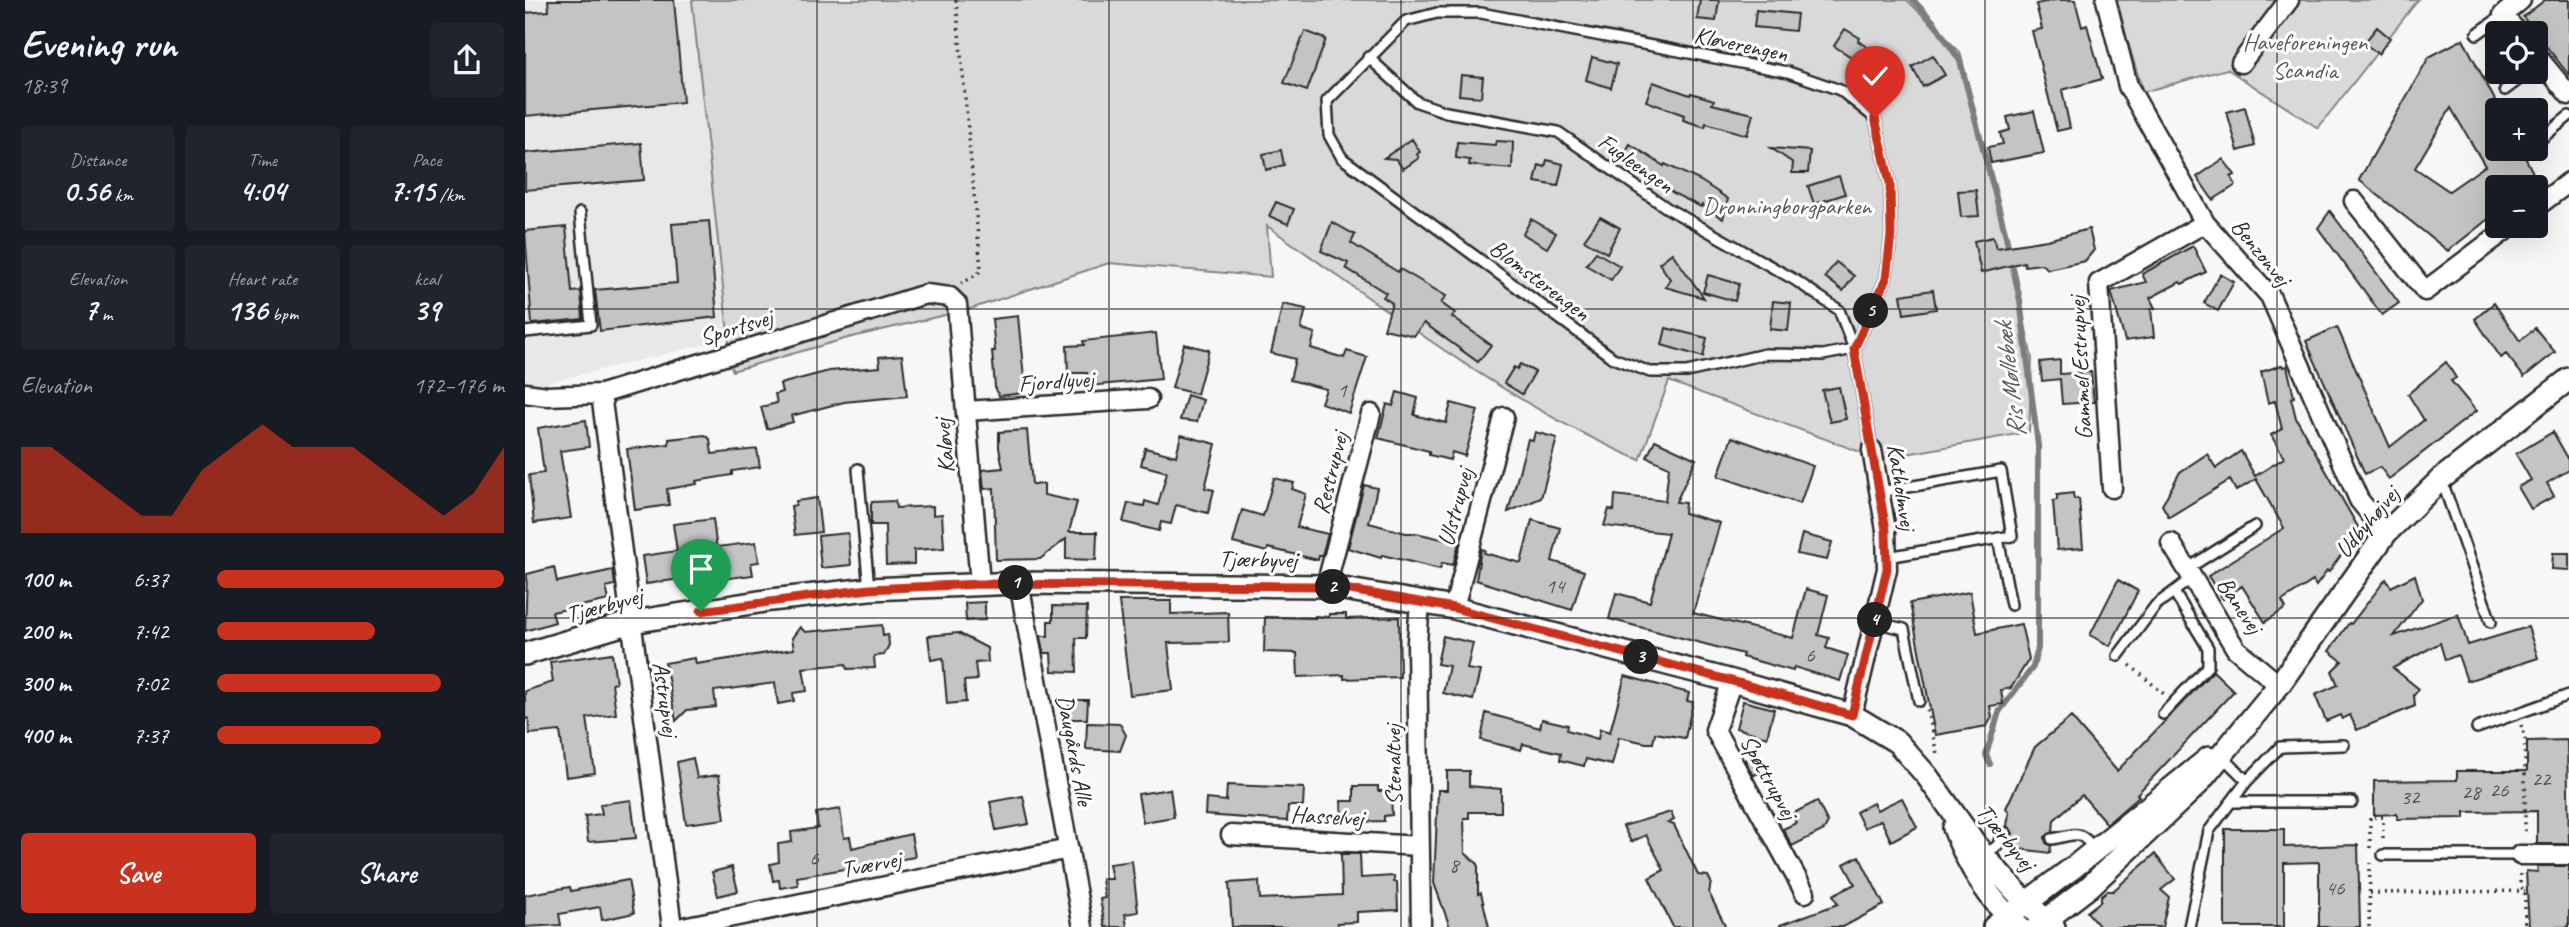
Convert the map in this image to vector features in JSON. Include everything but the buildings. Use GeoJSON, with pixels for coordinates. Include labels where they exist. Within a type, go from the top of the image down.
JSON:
{"type":"FeatureCollection","features":[{"type":"Feature","properties":{"kind":"street","name":"Benzonvej"},"geometry":{"type":"LineString","coordinates":[[2106,0],[2129,86],[2205,223],[2270,296],[2359,500],[2386,533]]}},
{"type":"Feature","properties":{"kind":"street"},"geometry":{"type":"LineString","coordinates":[[2241,64],[2290,0]]}},
{"type":"Feature","properties":{"kind":"street"},"geometry":{"type":"LineString","coordinates":[[2508,21],[2503,15],[2521,0]]}},
{"type":"Feature","properties":{"kind":"street"},"geometry":{"type":"LineString","coordinates":[[2548,75],[2569,95]]}},
{"type":"Feature","properties":{"kind":"street"},"geometry":{"type":"LineString","coordinates":[[2548,198],[2569,182]]}},
{"type":"Feature","properties":{"kind":"street"},"geometry":{"type":"LineString","coordinates":[[2354,201],[2425,291],[2495,238]]}},
{"type":"Feature","properties":{"kind":"street","name":"Gammel Estrupvej"},"geometry":{"type":"LineString","coordinates":[[2112,488],[2099,283],[2205,223]]}},
{"type":"Feature","properties":{"kind":"street","name":"Sportsvej"},"geometry":{"type":"LineString","coordinates":[[525,393],[547,396],[601,394],[926,294],[950,297],[957,304]]}},
{"type":"Feature","properties":{"kind":"street","name":"Kaløvej"},"geometry":{"type":"LineString","coordinates":[[957,304],[980,584]]}},
{"type":"Feature","properties":{"kind":"street","name":"Udbyhøjvej"},"geometry":{"type":"LineString","coordinates":[[2007,924],[2026,903],[2220,753],[2241,733],[2279,685],[2386,533],[2441,479],[2569,379]]}},
{"type":"Feature","properties":{"kind":"street","name":"Astrupvej"},"geometry":{"type":"LineString","coordinates":[[601,394],[672,927]]}},
{"type":"Feature","properties":{"kind":"street","name":"Fjordlyvej"},"geometry":{"type":"LineString","coordinates":[[966,411],[1148,399]]}},
{"type":"Feature","properties":{"kind":"street","name":"Restrupvej"},"geometry":{"type":"LineString","coordinates":[[1327,586],[1371,414]]}},
{"type":"Feature","properties":{"kind":"street","name":"Ulstrupvej"},"geometry":{"type":"LineString","coordinates":[[1454,608],[1504,417]]}},
{"type":"Feature","properties":{"kind":"street","name":"Katholmvej"},"geometry":{"type":"LineString","coordinates":[[1852,715],[1888,557],[1872,450]]}},
{"type":"Feature","properties":{"kind":"street","name":"Banevej"},"geometry":{"type":"LineString","coordinates":[[2171,542],[2236,649],[2279,685]]}},
{"type":"Feature","properties":{"kind":"street","name":"Tjærbyvej"},"geometry":{"type":"LineString","coordinates":[[525,654],[632,622],[771,600],[869,589],[1019,583],[1327,586],[1454,608],[1852,715],[1897,743],[1927,776],[1977,862],[2007,924]]}},
{"type":"Feature","properties":{"kind":"street","name":"Daugårds Alle"},"geometry":{"type":"LineString","coordinates":[[1019,583],[1083,927]]}},
{"type":"Feature","properties":{"kind":"street","name":"Stenaltvej"},"geometry":{"type":"LineString","coordinates":[[1420,602],[1417,642],[1421,927]]}},
{"type":"Feature","properties":{"kind":"street","name":"Spøttrupvej"},"geometry":{"type":"LineString","coordinates":[[1732,681],[1715,730],[1805,892]]}},
{"type":"Feature","properties":{"kind":"street","name":"Udbyhøjvej"},"geometry":{"type":"LineString","coordinates":[[2046,925],[2198,784],[2220,753]]}},
{"type":"Feature","properties":{"kind":"street","name":"Hasselvej"},"geometry":{"type":"LineString","coordinates":[[1231,835],[1419,846]]}},
{"type":"Feature","properties":{"kind":"street","name":"Tværvej"},"geometry":{"type":"LineString","coordinates":[[683,927],[1069,849]]}},
{"type":"Feature","properties":{"kind":"street"},"geometry":{"type":"LineString","coordinates":[[2519,855],[2569,855]]}},
{"type":"Feature","properties":{"kind":"street","name":"Tjærbyvej"},"geometry":{"type":"LineString","coordinates":[[1977,862],[2026,903],[2046,925]]}},
{"type":"Feature","properties":{"kind":"lane","name":"Kløverengen"},"geometry":{"type":"LineString","coordinates":[[1368,57],[1406,21],[1437,13],[1481,13],[1788,72],[1840,90],[1875,118],[1890,183],[1891,235],[1886,279],[1854,349]]}},
{"type":"Feature","properties":{"kind":"lane"},"geometry":{"type":"LineString","coordinates":[[2477,34],[2503,15]]}},
{"type":"Feature","properties":{"kind":"lane","name":"Fugleengen"},"geometry":{"type":"LineString","coordinates":[[1368,57],[1417,102],[1446,112],[1558,132],[1667,208],[1795,280],[1839,310],[1854,349]]}},
{"type":"Feature","properties":{"kind":"lane","name":"Blomsterengen"},"geometry":{"type":"LineString","coordinates":[[1368,57],[1327,101],[1329,135],[1342,158],[1613,358],[1650,372],[1687,372],[1765,354],[1823,355],[1854,349]]}},
{"type":"Feature","properties":{"kind":"lane"},"geometry":{"type":"LineString","coordinates":[[2505,90],[2512,84]]}},
{"type":"Feature","properties":{"kind":"lane"},"geometry":{"type":"LineString","coordinates":[[2548,133],[2569,116]]}},
{"type":"Feature","properties":{"kind":"lane"},"geometry":{"type":"LineString","coordinates":[[525,332],[591,326],[580,213]]}},
{"type":"Feature","properties":{"kind":"lane","name":"Katholmvej"},"geometry":{"type":"LineString","coordinates":[[1854,349],[1872,450]]}},
{"type":"Feature","properties":{"kind":"lane"},"geometry":{"type":"LineString","coordinates":[[858,469],[869,589]]}},
{"type":"Feature","properties":{"kind":"lane"},"geometry":{"type":"LineString","coordinates":[[1879,492],[2001,471],[2012,536],[1888,557]]}},
{"type":"Feature","properties":{"kind":"lane"},"geometry":{"type":"LineString","coordinates":[[2441,479],[2491,622]]}},
{"type":"Feature","properties":{"kind":"lane"},"geometry":{"type":"LineString","coordinates":[[2118,656],[2156,605],[2174,592],[2190,573],[2255,526]]}},
{"type":"Feature","properties":{"kind":"lane"},"geometry":{"type":"LineString","coordinates":[[1998,538],[2011,605]]}},
{"type":"Feature","properties":{"kind":"lane"},"geometry":{"type":"LineString","coordinates":[[2163,714],[2208,666],[2209,648],[2174,592]]}},
{"type":"Feature","properties":{"kind":"lane"},"geometry":{"type":"LineString","coordinates":[[1874,622],[1904,629],[1919,701]]}},
{"type":"Feature","properties":{"kind":"lane"},"geometry":{"type":"LineString","coordinates":[[2477,728],[2569,695]]}},
{"type":"Feature","properties":{"kind":"lane"},"geometry":{"type":"LineString","coordinates":[[2189,927],[2209,831],[2247,781],[2280,747],[2344,745]]}},
{"type":"Feature","properties":{"kind":"lane"},"geometry":{"type":"LineString","coordinates":[[2220,753],[2247,781]]}},
{"type":"Feature","properties":{"kind":"lane"},"geometry":{"type":"LineString","coordinates":[[2232,802],[2352,802]]}},
{"type":"Feature","properties":{"kind":"lane"},"geometry":{"type":"LineString","coordinates":[[1977,862],[1998,845],[2001,835],[2006,832]]}},
{"type":"Feature","properties":{"kind":"lane"},"geometry":{"type":"LineString","coordinates":[[2052,839],[2078,834],[2086,838],[2111,867]]}},
{"type":"Feature","properties":{"kind":"lane"},"geometry":{"type":"LineString","coordinates":[[2383,855],[2519,855]]}},
{"type":"Feature","properties":{"kind":"path"},"geometry":{"type":"LineString","coordinates":[[956,0],[981,269],[978,274],[961,283],[957,304]]}},
{"type":"Feature","properties":{"kind":"path"},"geometry":{"type":"LineString","coordinates":[[2118,656],[2174,702]]}},
{"type":"Feature","properties":{"kind":"path"},"geometry":{"type":"LineString","coordinates":[[1919,701],[1929,712],[1939,763],[1927,776]]}},
{"type":"Feature","properties":{"kind":"path"},"geometry":{"type":"LineString","coordinates":[[2518,713],[2525,737],[2525,845],[2519,855],[2520,886],[2525,891],[2525,927]]}},
{"type":"Feature","properties":{"kind":"path"},"geometry":{"type":"LineString","coordinates":[[2370,892],[2525,891]]}},
{"type":"Feature","properties":{"kind":"shaded area"},"geometry":{"type":"Polygon","coordinates":[[[525,0],[692,0],[727,339],[541,384],[525,381],[525,0]]]}},
{"type":"Feature","properties":{"kind":"green space","name":"Dronningborgparken"},"geometry":{"type":"Polygon","coordinates":[[[692,0],[1907,0],[1960,52],[2008,238],[2032,359],[2029,432],[1879,459],[1669,381],[1640,460],[1590,437],[1494,383],[1267,226],[1271,277],[1109,263],[970,309],[848,338],[732,371],[692,0]]]}},
{"type":"Feature","properties":{"kind":"green space","name":"Haveforeningen Scandia"},"geometry":{"type":"Polygon","coordinates":[[[2115,0],[2418,0],[2318,128],[2227,69],[2143,92],[2115,0]]]}},
{"type":"Feature","properties":{"kind":"waterway","name":"Ris Møllebæk"},"geometry":{"type":"LineString","coordinates":[[1913,0],[1934,22],[1960,61],[2020,300],[2038,446],[2038,648],[2033,667],[1999,712],[1986,755],[1990,764]]}},
{"type":"Feature","properties":{"kind":"route"},"geometry":{"type":"LineString","coordinates":[[701,611],[869,589],[980,584],[1327,586],[1454,608],[1852,715],[1888,557],[1886,530],[1854,349],[1886,279],[1891,235],[1890,183],[1875,118]]}}]}
